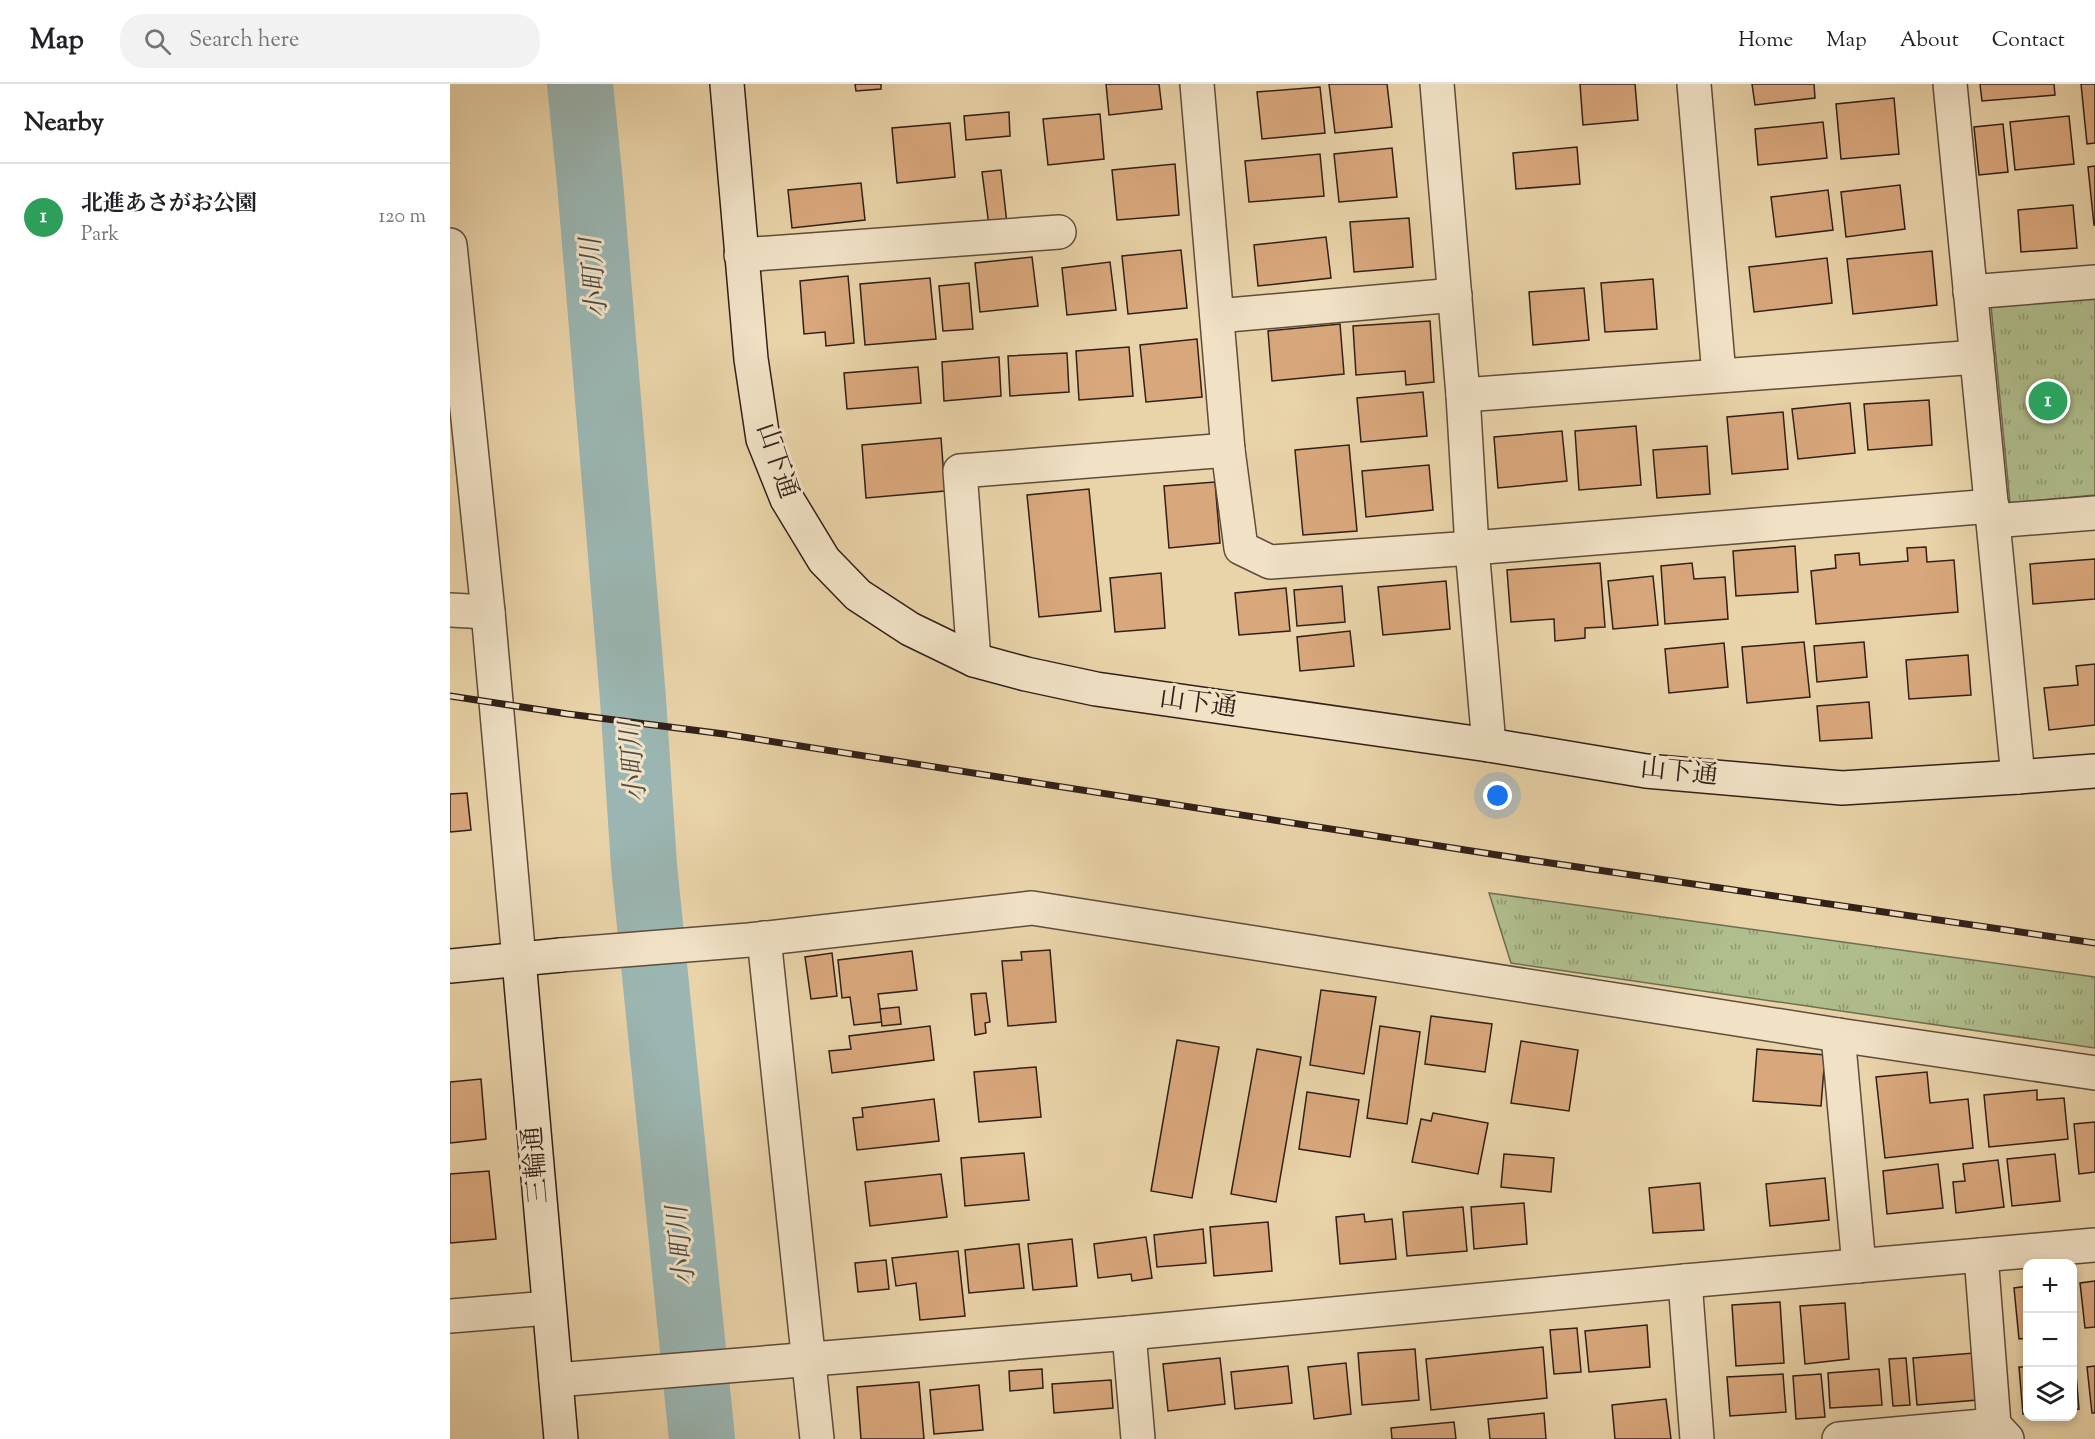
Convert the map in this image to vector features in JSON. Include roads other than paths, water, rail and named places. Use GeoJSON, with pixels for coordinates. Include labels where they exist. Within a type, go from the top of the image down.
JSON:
{"type":"FeatureCollection","features":[{"type":"Feature","properties":{"kind":"street","name":"山下通"},"geometry":{"type":"LineString","coordinates":[[727,84],[751,359],[763,439],[787,500],[824,560],[858,595],[910,629],[974,660],[1096,689],[1489,745],[1646,771],[1842,788],[2095,771]]}},
{"type":"Feature","properties":{"kind":"street"},"geometry":{"type":"LineString","coordinates":[[1197,84],[1228,450],[1241,548],[1270,562],[1993,513],[2095,513]]}},
{"type":"Feature","properties":{"kind":"street"},"geometry":{"type":"LineString","coordinates":[[1437,84],[1489,745]]}},
{"type":"Feature","properties":{"kind":"street"},"geometry":{"type":"LineString","coordinates":[[1694,84],[1719,375]]}},
{"type":"Feature","properties":{"kind":"street"},"geometry":{"type":"LineString","coordinates":[[1950,84],[2018,777]]}},
{"type":"Feature","properties":{"kind":"street"},"geometry":{"type":"LineString","coordinates":[[741,255],[1059,232]]}},
{"type":"Feature","properties":{"kind":"street","name":"三輪通"},"geometry":{"type":"LineString","coordinates":[[450,245],[488,612],[561,1439]]}},
{"type":"Feature","properties":{"kind":"street"},"geometry":{"type":"LineString","coordinates":[[1970,292],[2095,282]]}},
{"type":"Feature","properties":{"kind":"street"},"geometry":{"type":"LineString","coordinates":[[1217,316],[1455,295]]}},
{"type":"Feature","properties":{"kind":"street"},"geometry":{"type":"LineString","coordinates":[[1463,395],[1977,357]]}},
{"type":"Feature","properties":{"kind":"street"},"geometry":{"type":"LineString","coordinates":[[974,660],[960,471],[1228,450]]}},
{"type":"Feature","properties":{"kind":"street"},"geometry":{"type":"LineString","coordinates":[[450,610],[488,612]]}},
{"type":"Feature","properties":{"kind":"street"},"geometry":{"type":"LineString","coordinates":[[450,966],[756,939],[1032,908],[1838,1035],[2095,1073]]}},
{"type":"Feature","properties":{"kind":"street"},"geometry":{"type":"LineString","coordinates":[[756,939],[798,1360],[817,1439]]}},
{"type":"Feature","properties":{"kind":"street"},"geometry":{"type":"LineString","coordinates":[[1838,1035],[1859,1266]]}},
{"type":"Feature","properties":{"kind":"street"},"geometry":{"type":"LineString","coordinates":[[556,1380],[1130,1333],[2095,1245]]}},
{"type":"Feature","properties":{"kind":"street"},"geometry":{"type":"LineString","coordinates":[[1839,1439],[2000,1432],[1981,1255]]}},
{"type":"Feature","properties":{"kind":"street"},"geometry":{"type":"LineString","coordinates":[[1685,1281],[1697,1439]]}},
{"type":"Feature","properties":{"kind":"street"},"geometry":{"type":"LineString","coordinates":[[450,1316],[549,1308]]}},
{"type":"Feature","properties":{"kind":"street"},"geometry":{"type":"LineString","coordinates":[[1130,1333],[1138,1439]]}},
{"type":"Feature","properties":{"kind":"waterway","name":"小町川"},"geometry":{"type":"LineString","coordinates":[[580,84],[633,699],[644,866],[702,1439]]}},
{"type":"Feature","properties":{"kind":"railway"},"geometry":{"type":"LineString","coordinates":[[450,696],[724,734],[1523,859],[2095,943]]}},
{"type":"Feature","properties":{"kind":"place","name":"北進あさがお公園"},"geometry":{"type":"Point","coordinates":[2048,401]}}]}
